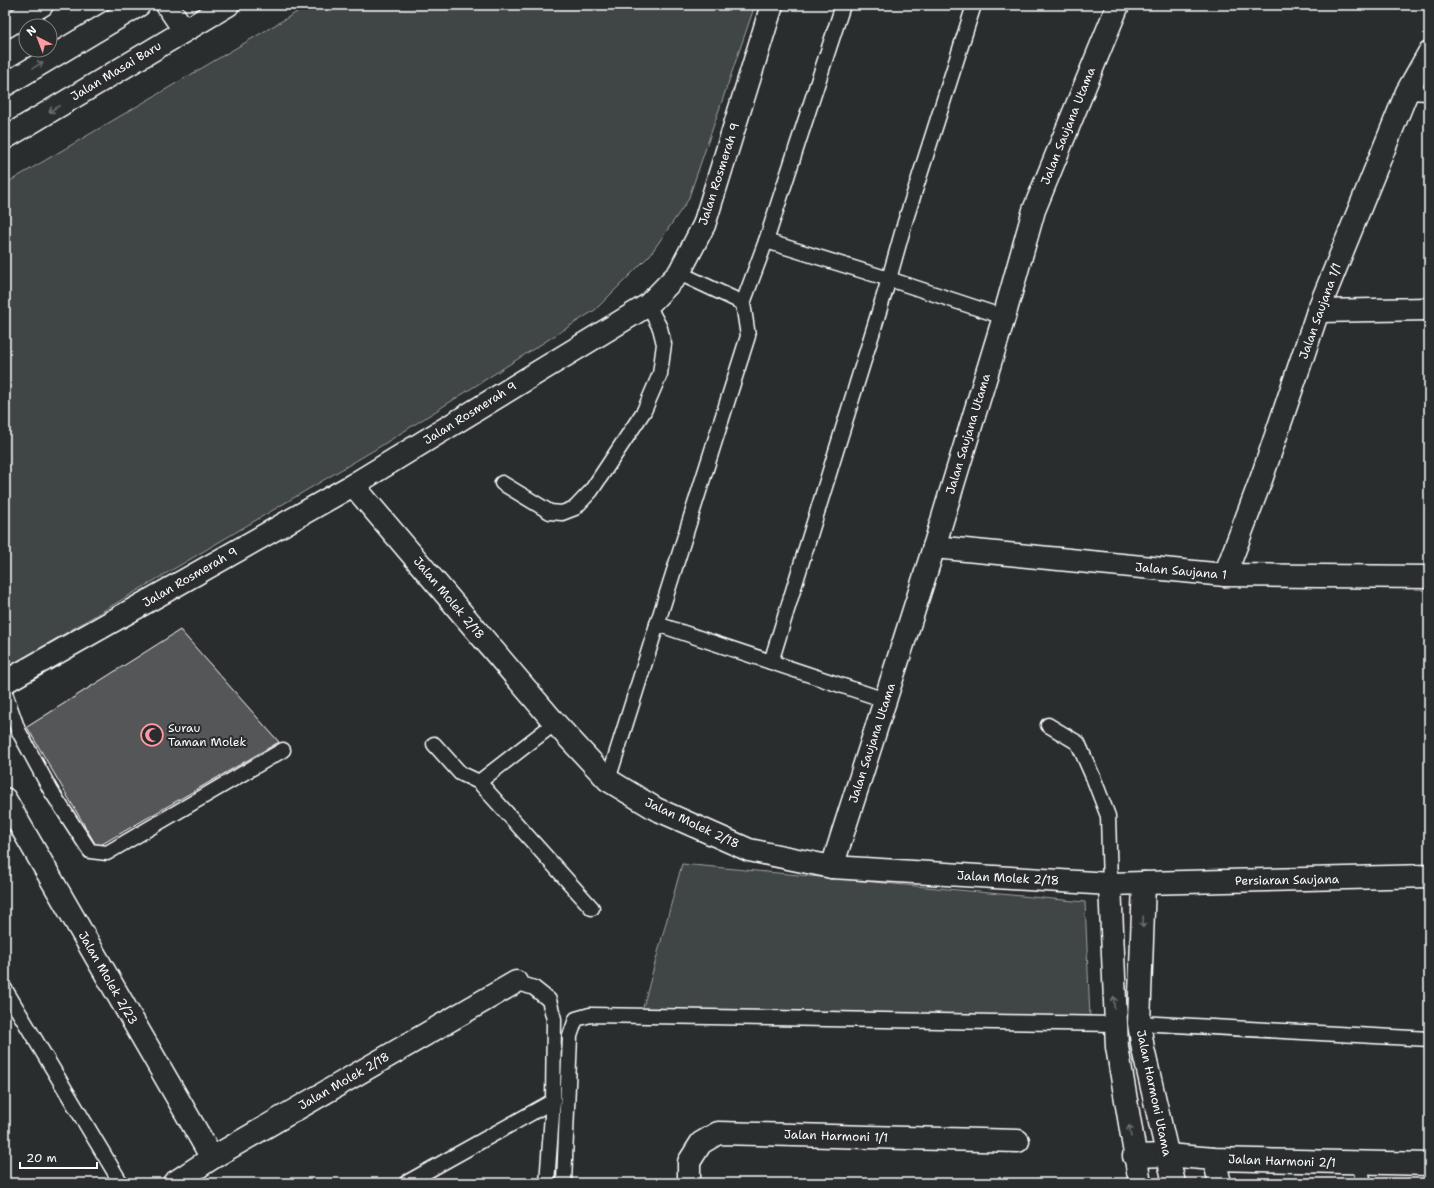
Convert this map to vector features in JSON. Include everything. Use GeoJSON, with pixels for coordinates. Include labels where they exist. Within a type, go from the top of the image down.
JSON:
{"type":"FeatureCollection","features":[{"type":"Feature","properties":{"kind":"street"},"geometry":{"type":"LineString","coordinates":[[5,27],[42,5]]}},
{"type":"Feature","properties":{"kind":"street"},"geometry":{"type":"LineString","coordinates":[[5,85],[139,5]]}},
{"type":"Feature","properties":{"kind":"street"},"geometry":{"type":"LineString","coordinates":[[167,5],[184,30]]}},
{"type":"Feature","properties":{"kind":"street","name":"Jalan Rosmerah 9"},"geometry":{"type":"LineString","coordinates":[[5,682],[353,485],[648,305],[679,272],[704,225],[772,5]]}},
{"type":"Feature","properties":{"kind":"street","name":"Jalan Saujana Utama"},"geometry":{"type":"LineString","coordinates":[[832,867],[934,547],[1004,317],[1034,210],[1118,5]]}},
{"type":"Feature","properties":{"kind":"street","name":"Jalan Masai Baru"},"geometry":{"type":"LineString","coordinates":[[5,138],[184,30],[216,8]]}},
{"type":"Feature","properties":{"kind":"street","name":"Jalan Saujana 1/1"},"geometry":{"type":"LineString","coordinates":[[1226,575],[1262,477],[1318,311],[1407,92],[1429,53]]}},
{"type":"Feature","properties":{"kind":"street"},"geometry":{"type":"LineString","coordinates":[[1318,311],[1429,309]]}},
{"type":"Feature","properties":{"kind":"street","name":"Jalan Molek 2/18"},"geometry":{"type":"LineString","coordinates":[[353,485],[555,723],[608,780],[656,808],[749,850],[832,867],[1110,884],[1144,883]]}},
{"type":"Feature","properties":{"kind":"street","name":"Jalan Saujana 1"},"geometry":{"type":"LineString","coordinates":[[934,547],[1226,575],[1429,577]]}},
{"type":"Feature","properties":{"kind":"street","name":"Jalan Molek 2/23"},"geometry":{"type":"LineString","coordinates":[[5,798],[212,1158]]}},
{"type":"Feature","properties":{"kind":"street","name":"Persiaran Saujana"},"geometry":{"type":"LineString","coordinates":[[1144,883],[1429,876]]}},
{"type":"Feature","properties":{"kind":"street","name":"Jalan Harmoni Utama"},"geometry":{"type":"LineString","coordinates":[[1144,883],[1139,1024],[1143,1049],[1174,1183]]}},
{"type":"Feature","properties":{"kind":"street","name":"Jalan Harmoni Utama"},"geometry":{"type":"LineString","coordinates":[[1110,884],[1117,1048],[1134,1156],[1140,1183]]}},
{"type":"Feature","properties":{"kind":"street","name":"Jalan Molek 2/18"},"geometry":{"type":"LineString","coordinates":[[174,1183],[212,1158],[516,982]]}},
{"type":"Feature","properties":{"kind":"street","name":"Jalan Harmoni 1/1"},"geometry":{"type":"LineString","coordinates":[[689,1183],[689,1162],[701,1143],[718,1133],[1018,1142]]}},
{"type":"Feature","properties":{"kind":"street","name":"Jalan Harmoni 2/1"},"geometry":{"type":"LineString","coordinates":[[1134,1156],[1168,1155],[1361,1173],[1429,1164]]}},
{"type":"Feature","properties":{"kind":"street"},"geometry":{"type":"LineString","coordinates":[[1214,1159],[1220,1183]]}},
{"type":"Feature","properties":{"kind":"lane"},"geometry":{"type":"LineString","coordinates":[[608,780],[748,336],[743,303],[766,241],[843,5]]}},
{"type":"Feature","properties":{"kind":"lane"},"geometry":{"type":"LineString","coordinates":[[771,662],[908,214],[974,5]]}},
{"type":"Feature","properties":{"kind":"lane"},"geometry":{"type":"LineString","coordinates":[[1407,92],[1429,93]]}},
{"type":"Feature","properties":{"kind":"lane"},"geometry":{"type":"LineString","coordinates":[[766,241],[889,279],[1004,317]]}},
{"type":"Feature","properties":{"kind":"lane"},"geometry":{"type":"LineString","coordinates":[[679,272],[743,303]]}},
{"type":"Feature","properties":{"kind":"lane"},"geometry":{"type":"LineString","coordinates":[[502,483],[550,512],[562,513],[575,508],[591,491],[644,411],[660,374],[664,344],[660,328],[648,305]]}},
{"type":"Feature","properties":{"kind":"lane"},"geometry":{"type":"LineString","coordinates":[[657,624],[885,700]]}},
{"type":"Feature","properties":{"kind":"lane"},"geometry":{"type":"LineString","coordinates":[[5,693],[18,730],[51,790],[90,850],[107,853],[283,750]]}},
{"type":"Feature","properties":{"kind":"lane"},"geometry":{"type":"LineString","coordinates":[[479,782],[555,723]]}},
{"type":"Feature","properties":{"kind":"lane"},"geometry":{"type":"LineString","coordinates":[[1048,725],[1078,743],[1093,777],[1108,816],[1110,884]]}},
{"type":"Feature","properties":{"kind":"lane"},"geometry":{"type":"LineString","coordinates":[[434,744],[460,773],[479,782],[592,908]]}},
{"type":"Feature","properties":{"kind":"lane"},"geometry":{"type":"LineString","coordinates":[[516,982],[534,988],[549,1000],[554,1019],[553,1101],[547,1183]]}},
{"type":"Feature","properties":{"kind":"lane"},"geometry":{"type":"LineString","coordinates":[[5,989],[121,1183]]}},
{"type":"Feature","properties":{"kind":"lane"},"geometry":{"type":"LineString","coordinates":[[564,1183],[570,1036],[576,1019],[590,1016],[1115,1024]]}},
{"type":"Feature","properties":{"kind":"lane"},"geometry":{"type":"LineString","coordinates":[[1139,1024],[1429,1039]]}},
{"type":"Feature","properties":{"kind":"lane"},"geometry":{"type":"LineString","coordinates":[[406,1183],[553,1101]]}},
{"type":"Feature","properties":{"kind":"shaded area"},"geometry":{"type":"Polygon","coordinates":[[[309,5],[755,5],[688,200],[650,255],[595,310],[376,449],[5,669],[5,184],[309,5]]]}},
{"type":"Feature","properties":{"kind":"shaded area"},"geometry":{"type":"Polygon","coordinates":[[[682,864],[1085,902],[1090,1018],[642,1011],[682,864]]]}},
{"type":"Feature","properties":{"kind":"building","name":"Surau Taman Molek"},"geometry":{"type":"Polygon","coordinates":[[[180,630],[279,742],[97,847],[27,727],[180,630]]]}},
{"type":"Feature","properties":{"kind":"place","name":"Surau Taman Molek"},"geometry":{"type":"Point","coordinates":[152,735]}}]}
